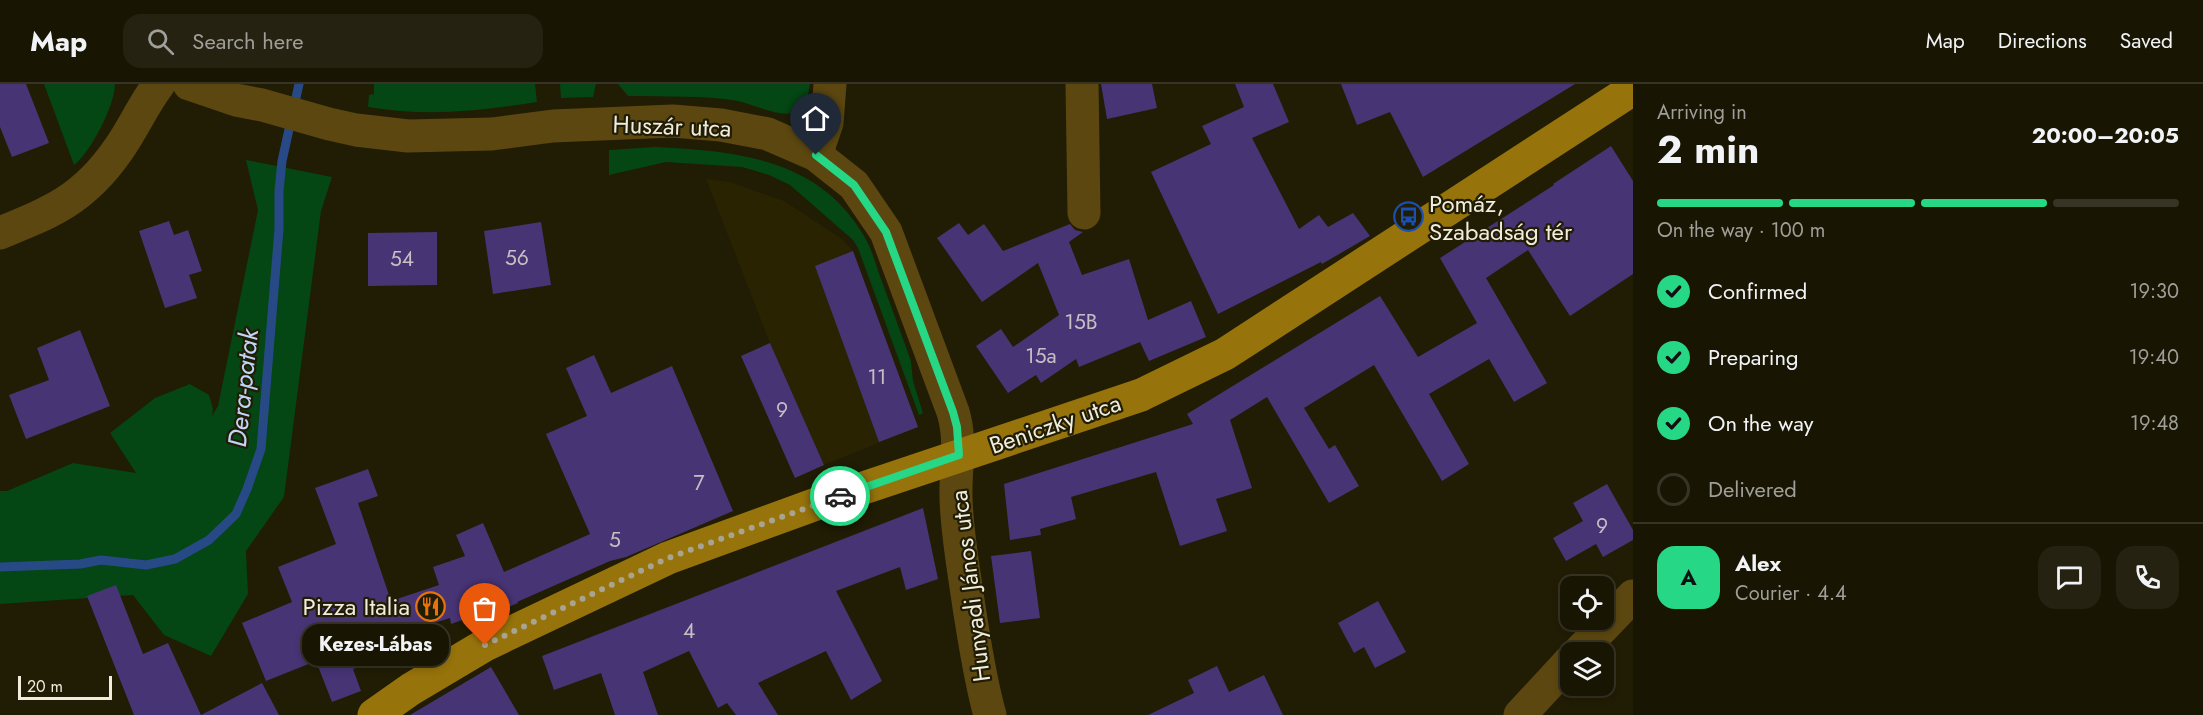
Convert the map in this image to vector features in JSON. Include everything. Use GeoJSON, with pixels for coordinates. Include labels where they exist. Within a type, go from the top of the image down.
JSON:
{"type":"FeatureCollection","features":[{"type":"Feature","properties":{"kind":"main road","name":"Beniczky utca"},"geometry":{"type":"LineString","coordinates":[[374,715],[411,689],[485,645],[668,558],[819,503],[959,455],[1029,434],[1141,394],[1225,354],[1633,89]]}},
{"type":"Feature","properties":{"kind":"street"},"geometry":{"type":"LineString","coordinates":[[0,233],[38,218],[70,201],[97,177],[118,150],[144,103],[159,84]]}},
{"type":"Feature","properties":{"kind":"street","name":"Huszár utca"},"geometry":{"type":"LineString","coordinates":[[189,84],[236,100],[329,124],[356,130],[408,136],[492,134],[553,126],[673,121],[721,125],[768,134],[816,155],[854,185],[886,232],[953,412],[957,427],[959,455]]}},
{"type":"Feature","properties":{"kind":"street"},"geometry":{"type":"LineString","coordinates":[[816,155],[828,123],[830,84]]}},
{"type":"Feature","properties":{"kind":"street"},"geometry":{"type":"LineString","coordinates":[[1082,84],[1084,213]]}},
{"type":"Feature","properties":{"kind":"street","name":"Hunyadi János utca"},"geometry":{"type":"LineString","coordinates":[[959,455],[956,497],[961,555],[982,688],[990,715]]}},
{"type":"Feature","properties":{"kind":"street"},"geometry":{"type":"LineString","coordinates":[[1589,642],[1633,596]]}},
{"type":"Feature","properties":{"kind":"street"},"geometry":{"type":"LineString","coordinates":[[1520,715],[1560,673]]}},
{"type":"Feature","properties":{"kind":"shaded area"},"geometry":{"type":"Polygon","coordinates":[[[706,179],[730,182],[784,201],[842,239],[853,251],[918,427],[824,465],[770,343],[706,179]]]}},
{"type":"Feature","properties":{"kind":"green space"},"geometry":{"type":"Polygon","coordinates":[[[44,84],[115,84],[111,104],[101,128],[88,150],[74,165],[44,84]]]}},
{"type":"Feature","properties":{"kind":"green space"},"geometry":{"type":"Polygon","coordinates":[[[374,84],[535,84],[537,102],[453,112],[390,110],[368,107],[369,95],[374,94],[374,84]]]}},
{"type":"Feature","properties":{"kind":"green space"},"geometry":{"type":"Polygon","coordinates":[[[560,84],[596,84],[593,97],[561,98],[560,84]]]}},
{"type":"Feature","properties":{"kind":"green space"},"geometry":{"type":"Polygon","coordinates":[[[618,84],[810,84],[803,105],[797,111],[787,114],[724,99],[628,96],[618,84]]]}},
{"type":"Feature","properties":{"kind":"green space"},"geometry":{"type":"Polygon","coordinates":[[[655,147],[745,156],[773,164],[799,175],[824,190],[845,210],[864,236],[872,252],[911,361],[913,381],[923,413],[919,415],[858,248],[853,240],[790,185],[769,175],[742,167],[666,162],[609,175],[609,150],[655,147]]]}},
{"type":"Feature","properties":{"kind":"green space"},"geometry":{"type":"Polygon","coordinates":[[[246,160],[332,177],[321,211],[284,497],[246,551],[248,594],[211,656],[164,635],[133,595],[0,604],[0,491],[7,491],[73,463],[136,473],[110,433],[155,398],[190,384],[209,395],[213,409],[212,416],[218,406],[258,210],[246,160]]]}},
{"type":"Feature","properties":{"kind":"building"},"geometry":{"type":"Polygon","coordinates":[[[0,84],[26,84],[49,143],[12,157],[0,127],[0,84]]]}},
{"type":"Feature","properties":{"kind":"building"},"geometry":{"type":"Polygon","coordinates":[[[1101,84],[1152,84],[1157,108],[1107,119],[1101,84]]]}},
{"type":"Feature","properties":{"kind":"building"},"geometry":{"type":"Polygon","coordinates":[[[1235,84],[1273,84],[1289,122],[1252,138],[1299,229],[1319,215],[1328,227],[1353,213],[1370,236],[1322,264],[1321,262],[1218,314],[1151,172],[1211,144],[1202,126],[1244,107],[1235,84]]]}},
{"type":"Feature","properties":{"kind":"building"},"geometry":{"type":"Polygon","coordinates":[[[1341,84],[1575,84],[1423,177],[1390,112],[1357,125],[1341,84]]]}},
{"type":"Feature","properties":{"kind":"building"},"geometry":{"type":"Polygon","coordinates":[[[1611,146],[1633,181],[1633,274],[1570,316],[1528,250],[1486,278],[1547,383],[1514,402],[1489,359],[1429,394],[1469,464],[1442,481],[1374,365],[1304,408],[1329,449],[1335,445],[1359,486],[1329,503],[1267,397],[1230,420],[1252,488],[1216,499],[1227,531],[1180,546],[1156,472],[1071,497],[1076,519],[1040,529],[1041,535],[1010,540],[1004,484],[1193,424],[1187,414],[1380,296],[1418,357],[1477,323],[1440,258],[1611,146]]]}},
{"type":"Feature","properties":{"kind":"building"},"geometry":{"type":"Polygon","coordinates":[[[169,221],[174,235],[188,230],[202,271],[189,275],[197,298],[165,308],[139,231],[169,221]]]}},
{"type":"Feature","properties":{"kind":"building"},"geometry":{"type":"Polygon","coordinates":[[[541,222],[551,285],[493,294],[484,231],[541,222]]]}},
{"type":"Feature","properties":{"kind":"building"},"geometry":{"type":"Polygon","coordinates":[[[959,223],[968,235],[984,224],[1003,251],[1070,224],[1075,230],[1083,232],[1069,242],[1082,275],[1129,259],[1148,320],[1191,301],[1206,337],[1149,361],[1140,342],[1079,367],[1076,359],[1041,383],[1036,375],[1008,393],[976,346],[1001,329],[1013,347],[1059,315],[1038,263],[982,302],[937,238],[959,223]]]}},
{"type":"Feature","properties":{"kind":"building"},"geometry":{"type":"Polygon","coordinates":[[[437,232],[437,285],[368,286],[368,233],[437,232]]]}},
{"type":"Feature","properties":{"kind":"building"},"geometry":{"type":"Polygon","coordinates":[[[853,251],[918,427],[879,442],[815,266],[853,251]]]}},
{"type":"Feature","properties":{"kind":"building"},"geometry":{"type":"Polygon","coordinates":[[[80,330],[110,406],[26,439],[9,395],[49,380],[37,348],[80,330]]]}},
{"type":"Feature","properties":{"kind":"building"},"geometry":{"type":"Polygon","coordinates":[[[770,343],[824,465],[795,478],[741,356],[770,343]]]}},
{"type":"Feature","properties":{"kind":"building"},"geometry":{"type":"Polygon","coordinates":[[[594,355],[611,393],[672,366],[733,511],[626,557],[610,561],[490,615],[488,611],[451,624],[450,618],[402,633],[408,650],[353,669],[361,691],[332,702],[316,661],[266,681],[242,623],[292,602],[278,567],[336,544],[315,488],[368,469],[378,496],[358,503],[391,601],[439,585],[433,567],[465,556],[456,535],[483,523],[504,572],[590,534],[546,434],[587,416],[566,368],[594,355]]]}},
{"type":"Feature","properties":{"kind":"building"},"geometry":{"type":"Polygon","coordinates":[[[1607,484],[1633,530],[1633,540],[1603,557],[1596,544],[1566,561],[1553,538],[1583,521],[1573,503],[1607,484]]]}},
{"type":"Feature","properties":{"kind":"building"},"geometry":{"type":"Polygon","coordinates":[[[923,508],[938,579],[906,590],[900,567],[836,591],[882,681],[851,700],[826,651],[758,683],[778,715],[736,715],[727,703],[718,708],[689,651],[643,672],[658,715],[615,715],[601,673],[554,690],[542,656],[923,508]]]}},
{"type":"Feature","properties":{"kind":"building"},"geometry":{"type":"Polygon","coordinates":[[[1031,551],[1040,618],[1000,623],[991,556],[1031,551]]]}},
{"type":"Feature","properties":{"kind":"building"},"geometry":{"type":"Polygon","coordinates":[[[116,585],[143,654],[168,643],[201,715],[134,715],[87,596],[116,585]]]}},
{"type":"Feature","properties":{"kind":"building"},"geometry":{"type":"Polygon","coordinates":[[[1378,601],[1406,652],[1375,668],[1364,647],[1354,653],[1338,623],[1378,601]]]}},
{"type":"Feature","properties":{"kind":"building"},"geometry":{"type":"Polygon","coordinates":[[[1217,666],[1229,692],[1264,675],[1283,715],[1148,715],[1194,693],[1188,680],[1217,666]]]}},
{"type":"Feature","properties":{"kind":"building"},"geometry":{"type":"Polygon","coordinates":[[[491,667],[519,715],[410,715],[491,667]]]}},
{"type":"Feature","properties":{"kind":"building"},"geometry":{"type":"Polygon","coordinates":[[[262,683],[279,715],[201,715],[262,683]]]}},
{"type":"Feature","properties":{"kind":"waterway","name":"Dera-patak"},"geometry":{"type":"LineString","coordinates":[[0,567],[80,564],[101,560],[146,565],[175,559],[209,540],[236,514],[261,449],[279,229],[282,161],[299,84]]}},
{"type":"Feature","properties":{"kind":"way so far"},"geometry":{"type":"LineString","coordinates":[[485,645],[668,558],[840,496]]}},
{"type":"Feature","properties":{"kind":"place","name":"Pomáz, Szabadság tér"},"geometry":{"type":"Point","coordinates":[1408,217]}},
{"type":"Feature","properties":{"kind":"place","name":"Pizza Italia"},"geometry":{"type":"Point","coordinates":[431,606]}},
{"type":"Feature","properties":{"kind":"place","name":"Kezes-Lábas"},"geometry":{"type":"Point","coordinates":[485,645]}},
{"type":"Feature","properties":{"kind":"route"},"geometry":{"type":"LineString","coordinates":[[816,155],[854,185],[886,232],[918,312],[953,412],[957,427],[959,455],[840,496]]}}]}
